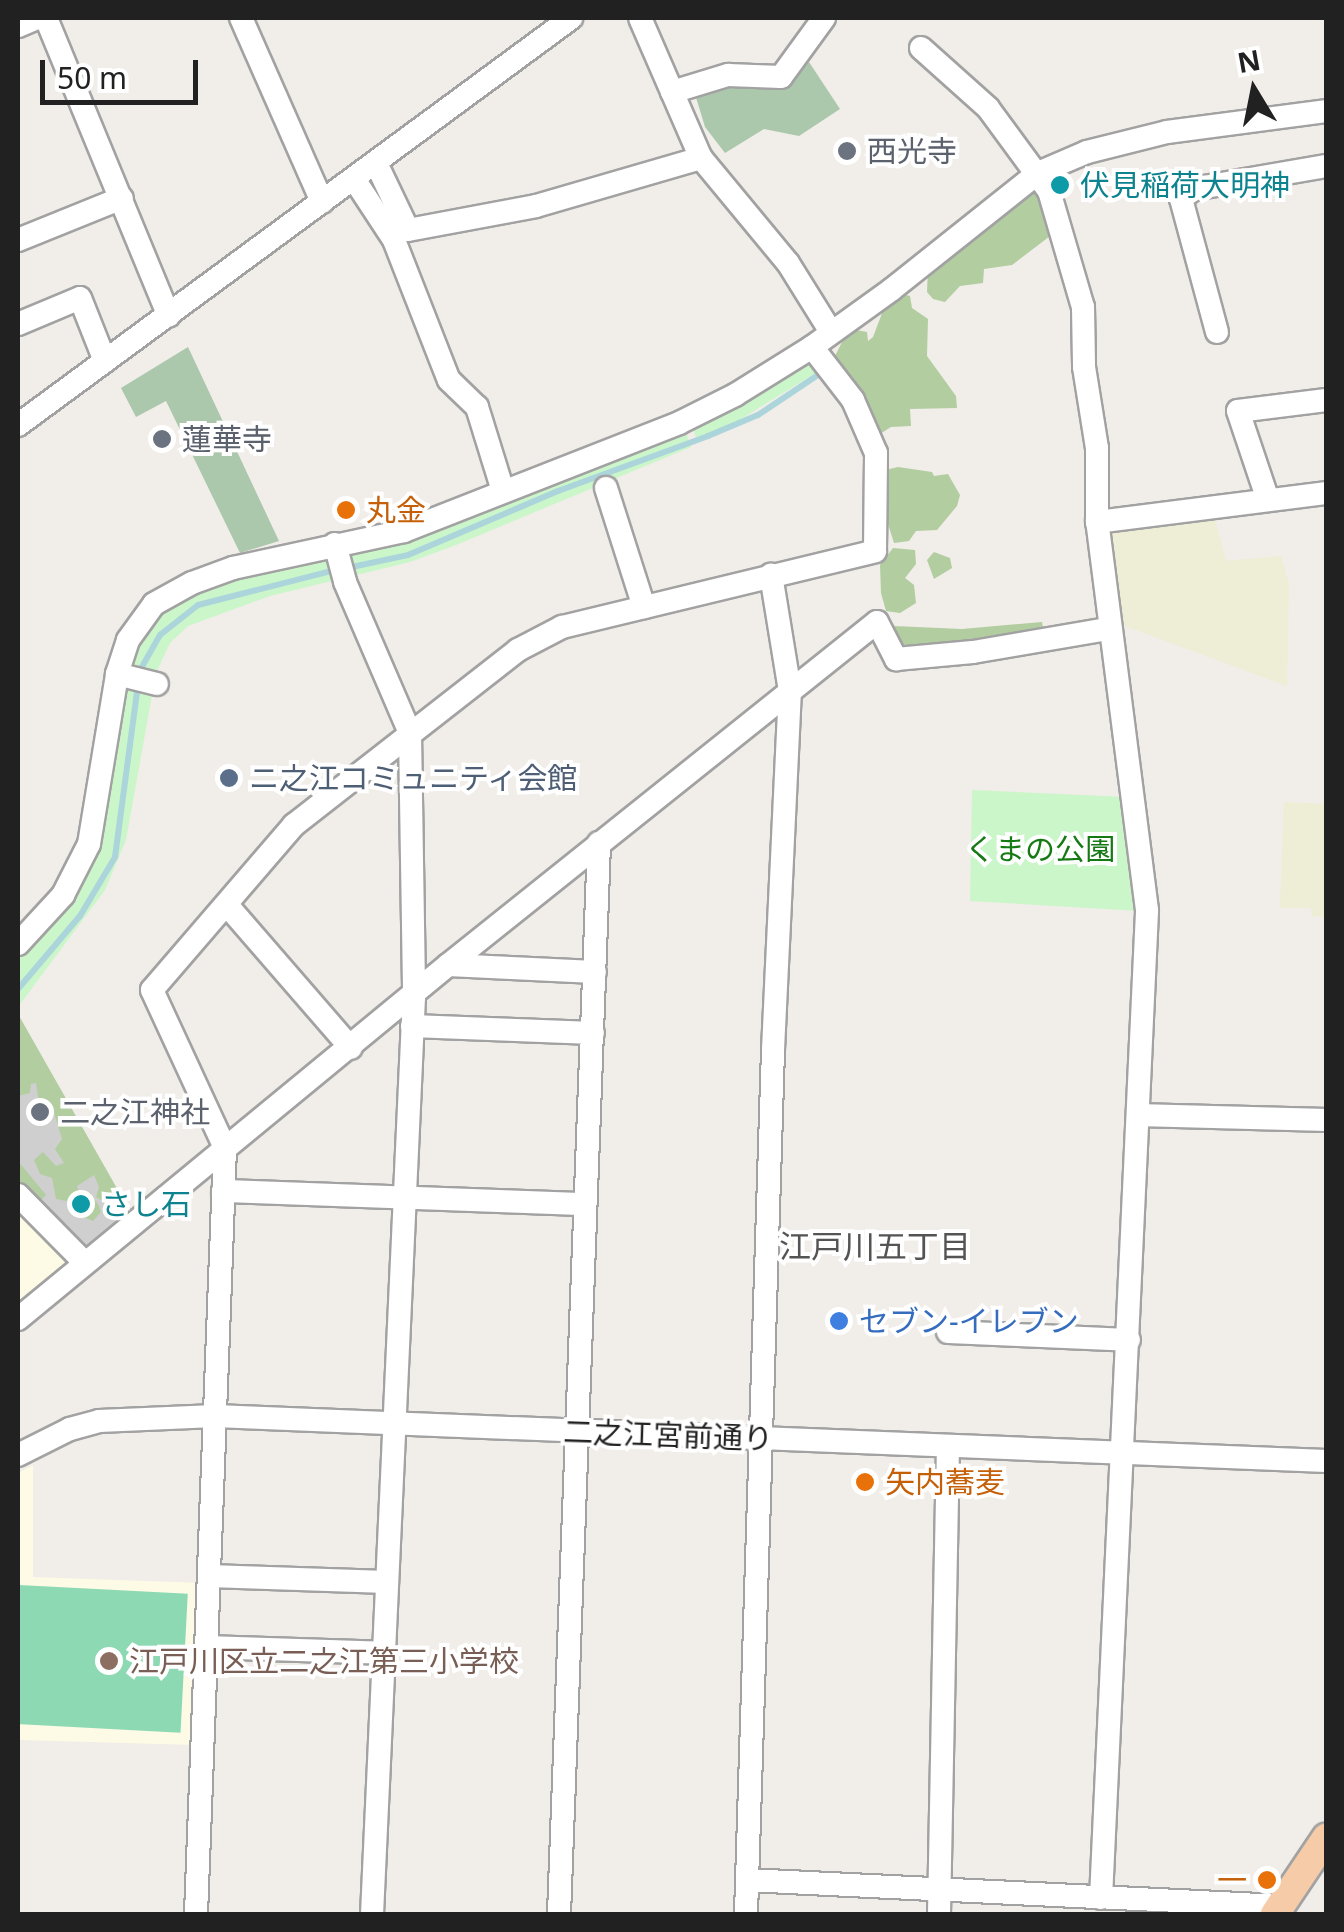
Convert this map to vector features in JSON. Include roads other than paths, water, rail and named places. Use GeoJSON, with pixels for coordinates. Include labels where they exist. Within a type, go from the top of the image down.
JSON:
{"type":"FeatureCollection","features":[{"type":"Feature","properties":{"kind":"main road"},"geometry":{"type":"LineString","coordinates":[[1278,1910],[1326,1838]]}},
{"type":"Feature","properties":{"kind":"street"},"geometry":{"type":"LineString","coordinates":[[18,26],[37,18]]}},
{"type":"Feature","properties":{"kind":"street"},"geometry":{"type":"LineString","coordinates":[[46,18],[168,316]]}},
{"type":"Feature","properties":{"kind":"street"},"geometry":{"type":"LineString","coordinates":[[241,18],[322,202]]}},
{"type":"Feature","properties":{"kind":"street"},"geometry":{"type":"LineString","coordinates":[[18,422],[571,18]]}},
{"type":"Feature","properties":{"kind":"street"},"geometry":{"type":"LineString","coordinates":[[640,18],[701,158],[788,262],[831,332]]}},
{"type":"Feature","properties":{"kind":"street"},"geometry":{"type":"LineString","coordinates":[[672,92],[728,75],[782,77],[824,18]]}},
{"type":"Feature","properties":{"kind":"street"},"geometry":{"type":"LineString","coordinates":[[921,48],[988,108],[1038,173],[1049,191],[1082,306],[1084,367],[1097,448],[1097,522],[1108,630],[1147,910],[1101,1898]]}},
{"type":"Feature","properties":{"kind":"street"},"geometry":{"type":"LineString","coordinates":[[18,944],[63,895],[89,844],[117,674],[128,640],[154,604],[192,583],[233,568],[404,531],[679,424],[735,396],[812,347],[1038,173],[1087,152],[1160,134],[1326,111]]}},
{"type":"Feature","properties":{"kind":"street"},"geometry":{"type":"LineString","coordinates":[[376,163],[408,230],[536,206],[701,158]]}},
{"type":"Feature","properties":{"kind":"street"},"geometry":{"type":"LineString","coordinates":[[1218,332],[1181,199],[1193,188],[1326,166]]}},
{"type":"Feature","properties":{"kind":"street"},"geometry":{"type":"LineString","coordinates":[[354,179],[394,240],[450,380],[477,407],[503,491]]}},
{"type":"Feature","properties":{"kind":"street"},"geometry":{"type":"LineString","coordinates":[[18,240],[122,198]]}},
{"type":"Feature","properties":{"kind":"street"},"geometry":{"type":"LineString","coordinates":[[18,324],[80,298],[105,361]]}},
{"type":"Feature","properties":{"kind":"street"},"geometry":{"type":"LineString","coordinates":[[196,1914],[225,1148],[152,990],[294,825],[533,642],[562,627],[875,550],[876,453],[853,400],[812,347]]}},
{"type":"Feature","properties":{"kind":"street"},"geometry":{"type":"LineString","coordinates":[[1268,500],[1238,411],[1326,400]]}},
{"type":"Feature","properties":{"kind":"street"},"geometry":{"type":"LineString","coordinates":[[606,488],[644,606]]}},
{"type":"Feature","properties":{"kind":"street"},"geometry":{"type":"LineString","coordinates":[[1097,522],[1326,493]]}},
{"type":"Feature","properties":{"kind":"street"},"geometry":{"type":"LineString","coordinates":[[335,544],[344,582],[410,734],[414,997],[372,1914]]}},
{"type":"Feature","properties":{"kind":"street"},"geometry":{"type":"LineString","coordinates":[[746,1914],[774,1040],[790,691],[770,575]]}},
{"type":"Feature","properties":{"kind":"street"},"geometry":{"type":"LineString","coordinates":[[18,1319],[598,843],[877,622],[896,659],[973,652],[1108,630]]}},
{"type":"Feature","properties":{"kind":"street"},"geometry":{"type":"LineString","coordinates":[[117,674],[156,684]]}},
{"type":"Feature","properties":{"kind":"street"},"geometry":{"type":"LineString","coordinates":[[559,1914],[598,843]]}},
{"type":"Feature","properties":{"kind":"street"},"geometry":{"type":"LineString","coordinates":[[227,905],[351,1048]]}},
{"type":"Feature","properties":{"kind":"street"},"geometry":{"type":"LineString","coordinates":[[448,965],[595,972]]}},
{"type":"Feature","properties":{"kind":"street"},"geometry":{"type":"LineString","coordinates":[[412,1026],[593,1032]]}},
{"type":"Feature","properties":{"kind":"street"},"geometry":{"type":"LineString","coordinates":[[1138,1115],[1326,1120]]}},
{"type":"Feature","properties":{"kind":"street"},"geometry":{"type":"LineString","coordinates":[[223,1191],[584,1204]]}},
{"type":"Feature","properties":{"kind":"street"},"geometry":{"type":"LineString","coordinates":[[18,1195],[85,1264]]}},
{"type":"Feature","properties":{"kind":"street"},"geometry":{"type":"LineString","coordinates":[[948,1332],[1129,1340]]}},
{"type":"Feature","properties":{"kind":"street","name":"二之江宮前通り"},"geometry":{"type":"LineString","coordinates":[[18,1455],[70,1429],[99,1420],[215,1416],[1326,1460]]}},
{"type":"Feature","properties":{"kind":"street"},"geometry":{"type":"LineString","coordinates":[[939,1914],[948,1446]]}},
{"type":"Feature","properties":{"kind":"street"},"geometry":{"type":"LineString","coordinates":[[209,1576],[387,1582]]}},
{"type":"Feature","properties":{"kind":"street"},"geometry":{"type":"LineString","coordinates":[[206,1647],[383,1654]]}},
{"type":"Feature","properties":{"kind":"street"},"geometry":{"type":"LineString","coordinates":[[747,1880],[1278,1910]]}},
{"type":"Feature","properties":{"kind":"waterway"},"geometry":{"type":"LineString","coordinates":[[347,568],[408,555],[558,491],[708,436],[758,415],[818,375]]}},
{"type":"Feature","properties":{"kind":"waterway"},"geometry":{"type":"LineString","coordinates":[[139,672],[160,635],[198,605],[335,570]]}},
{"type":"Feature","properties":{"kind":"waterway"},"geometry":{"type":"LineString","coordinates":[[18,989],[80,916],[115,857],[138,684]]}},
{"type":"Feature","properties":{"kind":"place","name":"西光寺"},"geometry":{"type":"Point","coordinates":[847,151]}},
{"type":"Feature","properties":{"kind":"place","name":"伏見稲荷大明神"},"geometry":{"type":"Point","coordinates":[1060,185]}},
{"type":"Feature","properties":{"kind":"place","name":"蓮華寺"},"geometry":{"type":"Point","coordinates":[162,439]}},
{"type":"Feature","properties":{"kind":"place","name":"丸金"},"geometry":{"type":"Point","coordinates":[346,510]}},
{"type":"Feature","properties":{"kind":"place","name":"ニ之江コミュニティ会館"},"geometry":{"type":"Point","coordinates":[229,778]}},
{"type":"Feature","properties":{"kind":"place","name":"二之江神社"},"geometry":{"type":"Point","coordinates":[40,1112]}},
{"type":"Feature","properties":{"kind":"place","name":"さし石"},"geometry":{"type":"Point","coordinates":[81,1204]}},
{"type":"Feature","properties":{"kind":"place","name":"セブン-イレブン"},"geometry":{"type":"Point","coordinates":[839,1321]}},
{"type":"Feature","properties":{"kind":"place","name":"矢内蕎麦"},"geometry":{"type":"Point","coordinates":[865,1482]}},
{"type":"Feature","properties":{"kind":"place","name":"江戸川区立二之江第三小学校"},"geometry":{"type":"Point","coordinates":[109,1661]}},
{"type":"Feature","properties":{"kind":"place","name":"一"},"geometry":{"type":"Point","coordinates":[1267,1880]}},
{"type":"Feature","properties":{"kind":"district","name":"江戸川五丁目"},"geometry":{"type":"Point","coordinates":[875,1246]}},
{"type":"Feature","properties":{"kind":"park label","name":"くまの公園"},"geometry":{"type":"Point","coordinates":[1040,849]}}]}
